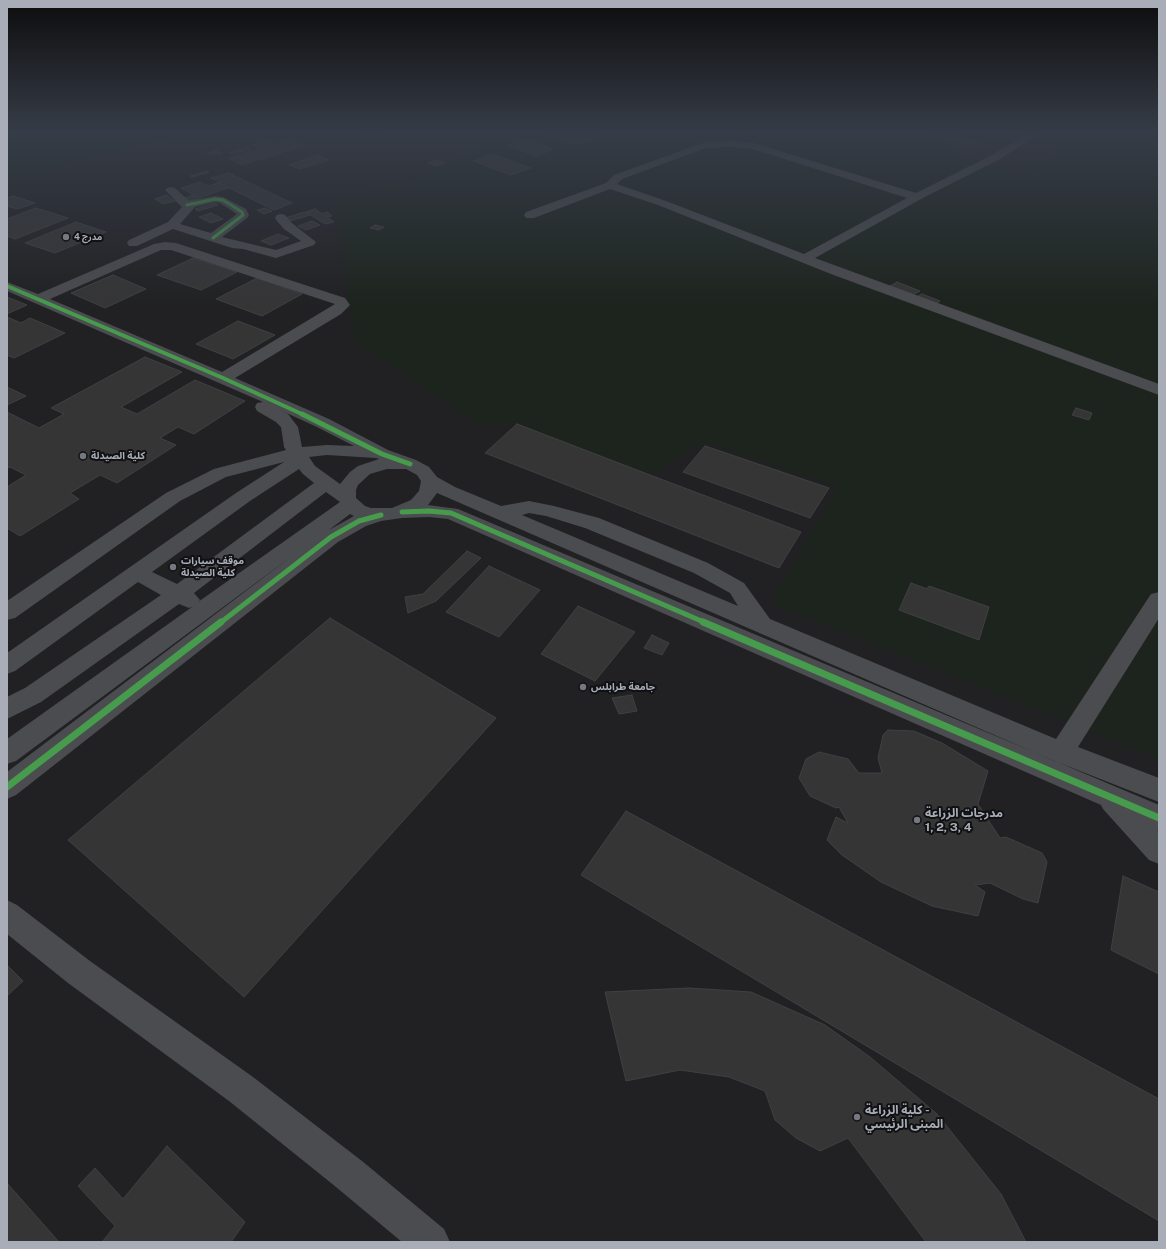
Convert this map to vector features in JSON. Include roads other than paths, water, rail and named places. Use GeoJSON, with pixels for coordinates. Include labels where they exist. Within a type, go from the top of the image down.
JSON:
{"type":"FeatureCollection","features":[{"type":"Feature","properties":{"kind":"street"},"geometry":{"type":"LineString","coordinates":[[123,248],[172,225],[189,207],[171,190]]}},
{"type":"Feature","properties":{"kind":"street"},"geometry":{"type":"LineString","coordinates":[[530,215],[596,190]]}},
{"type":"Feature","properties":{"kind":"street"},"geometry":{"type":"LineString","coordinates":[[625,190],[1159,390]]}},
{"type":"Feature","properties":{"kind":"street"},"geometry":{"type":"LineString","coordinates":[[896,190],[917,197]]}},
{"type":"Feature","properties":{"kind":"street"},"geometry":{"type":"LineString","coordinates":[[804,258],[870,224],[930,190]]}},
{"type":"Feature","properties":{"kind":"street"},"geometry":{"type":"LineString","coordinates":[[187,204],[223,200],[242,212],[243,215],[213,238]]}},
{"type":"Feature","properties":{"kind":"street"},"geometry":{"type":"LineString","coordinates":[[172,225],[213,238],[276,254],[281,254],[310,242],[308,239],[288,226],[281,218]]}},
{"type":"Feature","properties":{"kind":"street"},"geometry":{"type":"LineString","coordinates":[[39,299],[158,247],[172,246],[340,301],[343,305],[336,311],[222,378]]}},
{"type":"Feature","properties":{"kind":"street"},"geometry":{"type":"LineString","coordinates":[[24,292],[45,283]]}},
{"type":"Feature","properties":{"kind":"street"},"geometry":{"type":"LineString","coordinates":[[7,286],[24,292],[323,423],[382,454],[410,464],[423,471],[430,481],[448,491],[1061,752],[1159,790]]}},
{"type":"Feature","properties":{"kind":"street"},"geometry":{"type":"LineString","coordinates":[[7,295],[248,399],[282,418],[289,427],[293,447],[309,470],[349,501],[358,510],[368,514],[429,511],[451,513],[1159,818]]}},
{"type":"Feature","properties":{"kind":"street"},"geometry":{"type":"LineString","coordinates":[[7,612],[173,496],[220,473],[328,450],[382,454]]}},
{"type":"Feature","properties":{"kind":"street"},"geometry":{"type":"LineString","coordinates":[[7,665],[276,474],[299,456]]}},
{"type":"Feature","properties":{"kind":"street"},"geometry":{"type":"LineString","coordinates":[[349,501],[347,490],[350,483],[364,470],[386,463],[410,464]]}},
{"type":"Feature","properties":{"kind":"street"},"geometry":{"type":"LineString","coordinates":[[7,787],[331,537],[359,522],[391,514],[418,504],[428,493],[430,481]]}},
{"type":"Feature","properties":{"kind":"street"},"geometry":{"type":"LineString","coordinates":[[7,709],[33,695],[177,595],[326,483]]}},
{"type":"Feature","properties":{"kind":"street"},"geometry":{"type":"LineString","coordinates":[[7,753],[206,608],[349,501]]}},
{"type":"Feature","properties":{"kind":"street"},"geometry":{"type":"LineString","coordinates":[[137,573],[177,595],[206,608]]}},
{"type":"Feature","properties":{"kind":"street"},"geometry":{"type":"LineString","coordinates":[[1061,752],[1159,600]]}},
{"type":"Feature","properties":{"kind":"street"},"geometry":{"type":"LineString","coordinates":[[1108,796],[1159,851]]}},
{"type":"Feature","properties":{"kind":"street"},"geometry":{"type":"LineString","coordinates":[[7,915],[79,972],[241,1089],[431,1242]]}},
{"type":"Feature","properties":{"kind":"place","name":"مدرج 4"},"geometry":{"type":"Point","coordinates":[66,237]}},
{"type":"Feature","properties":{"kind":"place","name":"كلية الصيدلة"},"geometry":{"type":"Point","coordinates":[83,456]}},
{"type":"Feature","properties":{"kind":"place","name":"موقف سيارات كلية الصيدلة"},"geometry":{"type":"Point","coordinates":[173,567]}},
{"type":"Feature","properties":{"kind":"place","name":"جامعة طرابلس"},"geometry":{"type":"Point","coordinates":[583,687]}},
{"type":"Feature","properties":{"kind":"place","name":"مدرجات الزراعة 1, 2, 3, 4"},"geometry":{"type":"Point","coordinates":[917,820]}},
{"type":"Feature","properties":{"kind":"place","name":"كلية الزراعة - المبنى الرئيسي"},"geometry":{"type":"Point","coordinates":[857,1117]}}]}
